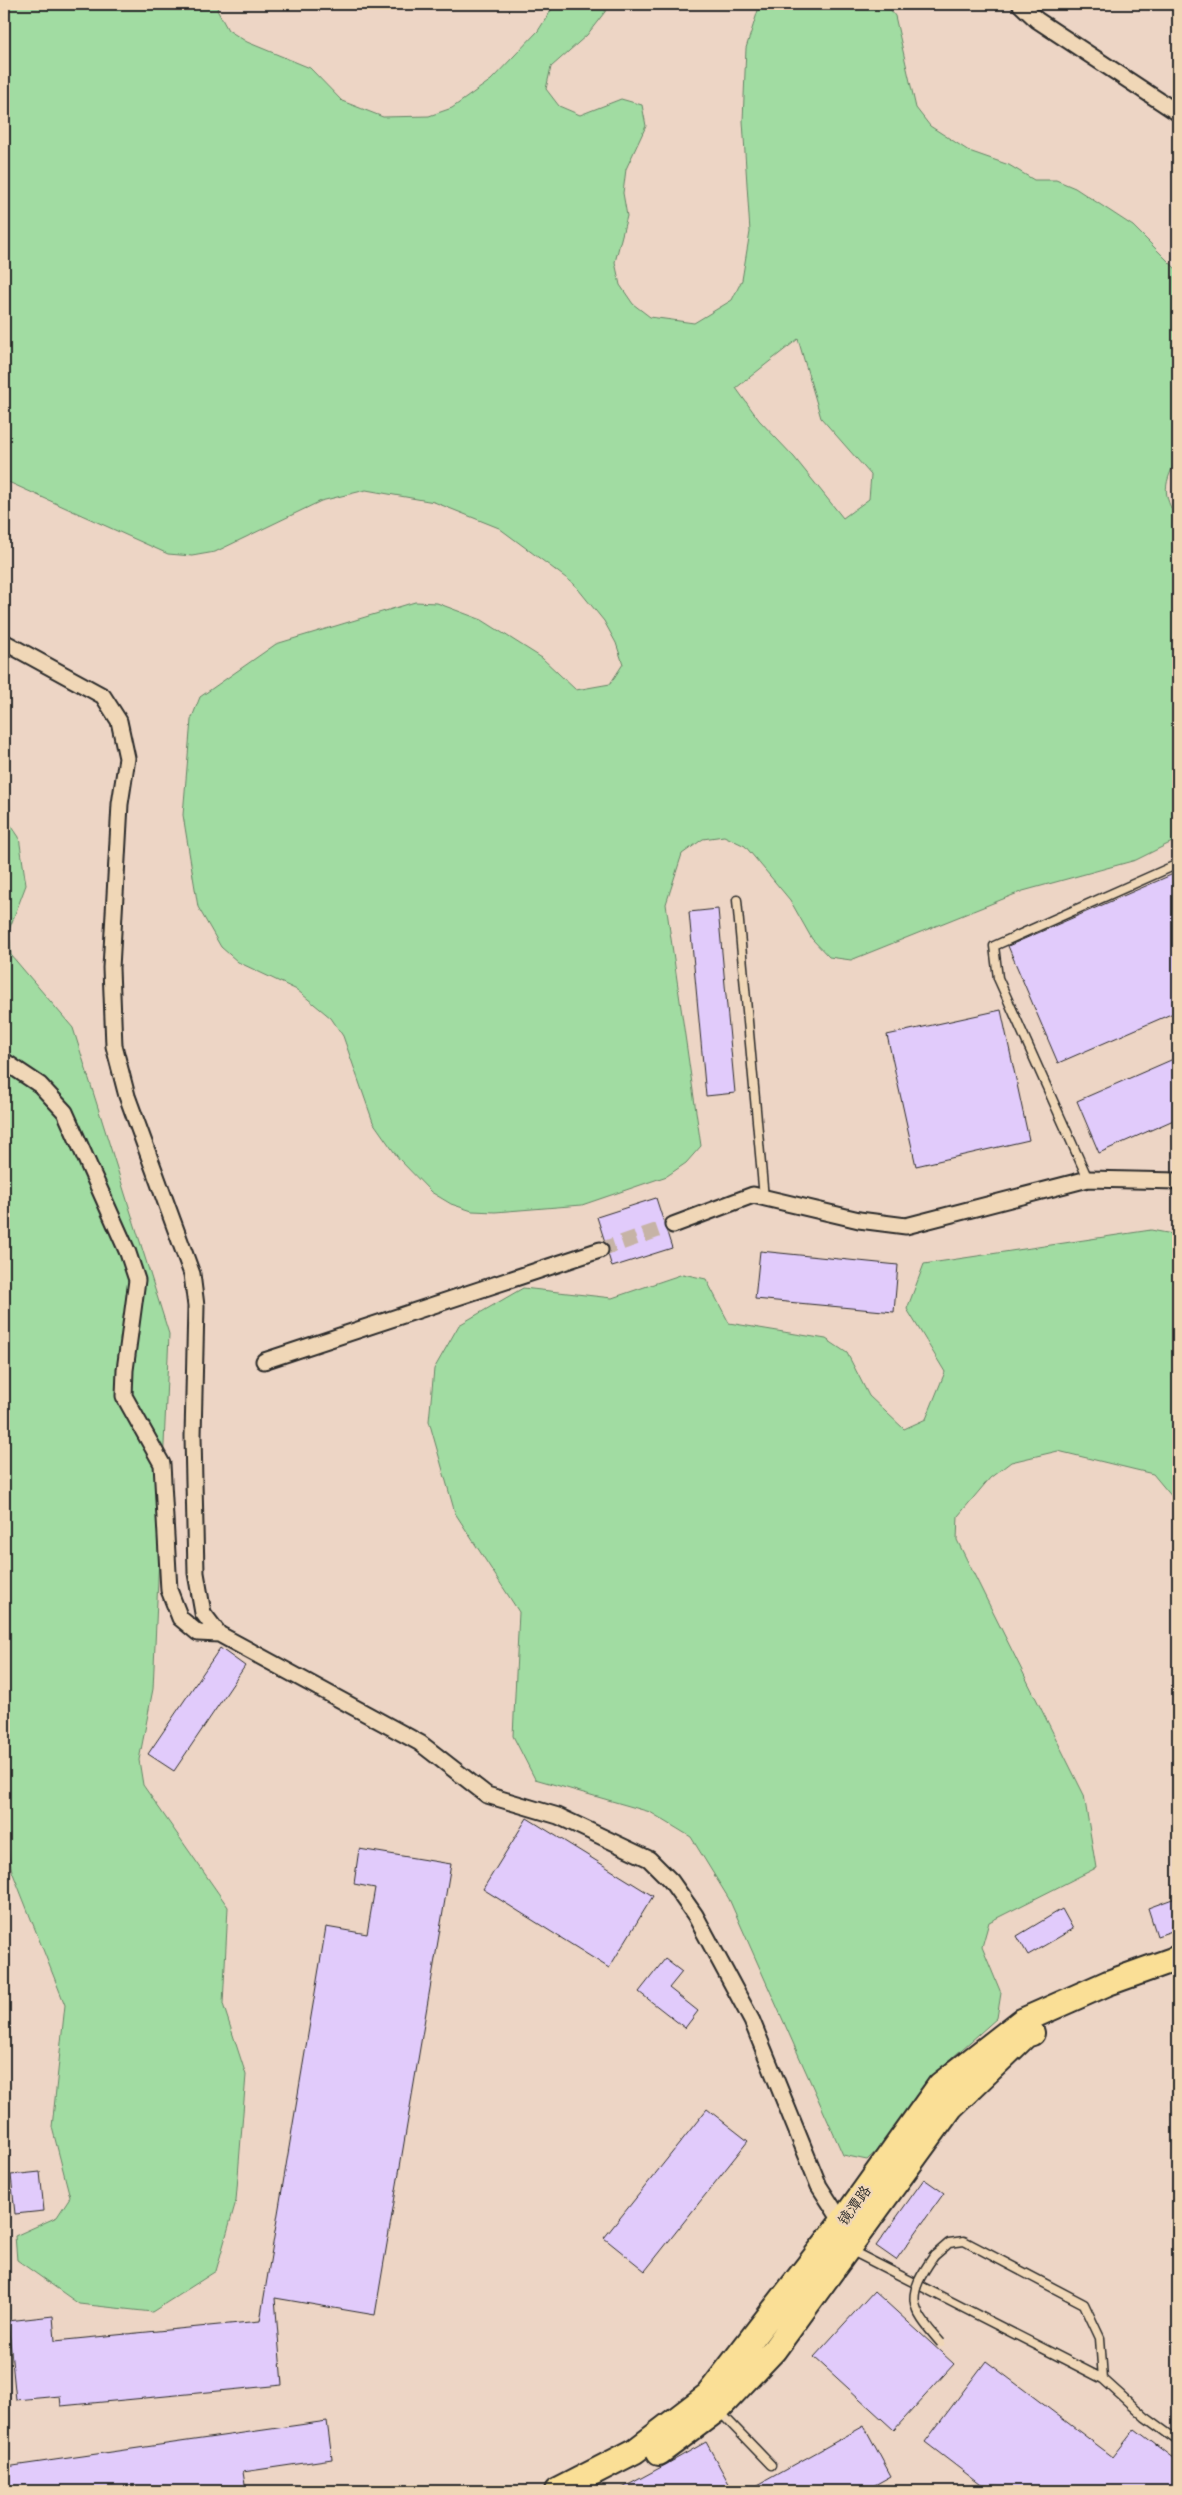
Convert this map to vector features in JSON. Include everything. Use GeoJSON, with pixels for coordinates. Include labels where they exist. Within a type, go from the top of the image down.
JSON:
{"type":"FeatureCollection","features":[{"type":"Feature","properties":{"kind":"main road","name":"镜潭路"},"geometry":{"type":"LineString","coordinates":[[557,2491],[635,2451],[708,2395],[842,2222],[940,2085],[1022,2021],[1108,1983],[1178,1958]]}},
{"type":"Feature","properties":{"kind":"main road","name":"镜潭路"},"geometry":{"type":"LineString","coordinates":[[592,2491],[646,2463],[718,2409],[774,2350],[951,2107],[1026,2036],[1112,1997],[1178,1975]]}},
{"type":"Feature","properties":{"kind":"street"},"geometry":{"type":"LineString","coordinates":[[1020,4],[1036,20],[1178,113]]}},
{"type":"Feature","properties":{"kind":"street"},"geometry":{"type":"LineString","coordinates":[[4,642],[103,696],[119,721],[127,758],[120,804],[112,958],[114,1046],[127,1096],[192,1274],[196,1306],[193,1436],[196,1573],[203,1613],[219,1634],[420,1743],[487,1795],[558,1816],[649,1859],[672,1882],[695,1915],[752,2021],[819,2186],[842,2222]]}},
{"type":"Feature","properties":{"kind":"street"},"geometry":{"type":"LineString","coordinates":[[4,1061],[40,1085],[65,1112],[128,1252],[137,1280],[125,1370],[124,1396],[162,1464],[169,1590],[180,1618],[198,1633],[219,1634]]}},
{"type":"Feature","properties":{"kind":"street"},"geometry":{"type":"LineString","coordinates":[[673,1225],[753,1195],[859,1220],[906,1226],[1088,1179],[1178,1181]]}},
{"type":"Feature","properties":{"kind":"street"},"geometry":{"type":"LineString","coordinates":[[264,1361],[600,1250]]}},
{"type":"Feature","properties":{"kind":"lane"},"geometry":{"type":"LineString","coordinates":[[1088,1179],[998,978],[994,946],[1178,864]]}},
{"type":"Feature","properties":{"kind":"lane"},"geometry":{"type":"LineString","coordinates":[[737,900],[764,1198]]}},
{"type":"Feature","properties":{"kind":"lane"},"geometry":{"type":"LineString","coordinates":[[941,2342],[922,2322],[913,2302],[917,2279],[934,2256],[949,2243],[964,2241],[1084,2304],[1100,2338],[1103,2379]]}},
{"type":"Feature","properties":{"kind":"lane"},"geometry":{"type":"LineString","coordinates":[[848,2249],[1103,2379],[1145,2417],[1178,2441]]}},
{"type":"Feature","properties":{"kind":"lane"},"geometry":{"type":"LineString","coordinates":[[718,2409],[772,2465]]}},
{"type":"Feature","properties":{"kind":"green space"},"geometry":{"type":"Polygon","coordinates":[[[4,4],[219,4],[217,10],[228,30],[247,42],[310,68],[342,101],[383,117],[429,116],[452,108],[491,80],[538,31],[555,4],[611,4],[587,35],[551,67],[546,89],[559,106],[580,115],[621,99],[642,105],[646,126],[626,169],[623,193],[627,216],[615,262],[620,285],[633,304],[650,317],[694,323],[732,300],[742,280],[750,232],[743,121],[746,48],[760,4],[886,4],[895,16],[916,108],[930,126],[969,151],[1009,165],[1034,180],[1056,180],[1075,188],[1133,226],[1178,271],[1178,456],[1167,481],[1166,488],[1169,503],[1178,520],[1178,839],[1136,860],[1023,891],[851,960],[829,957],[812,939],[790,900],[745,846],[724,836],[703,839],[682,854],[666,904],[701,1146],[686,1163],[667,1176],[582,1205],[495,1212],[472,1211],[451,1204],[431,1192],[399,1159],[373,1122],[343,1036],[331,1018],[297,990],[238,962],[221,947],[198,907],[183,815],[191,720],[200,697],[276,644],[415,602],[437,603],[482,620],[542,658],[576,690],[610,684],[623,664],[616,643],[604,621],[574,584],[499,528],[434,502],[366,490],[321,501],[215,552],[192,556],[168,554],[4,480],[4,4]],[[798,339],[736,388],[759,420],[794,457],[843,518],[869,499],[871,475],[821,418],[798,339]]]}},
{"type":"Feature","properties":{"kind":"green space"},"geometry":{"type":"Polygon","coordinates":[[[4,815],[19,837],[26,885],[9,930],[11,955],[73,1028],[169,1334],[153,1689],[139,1760],[143,1785],[228,1907],[223,2004],[246,2075],[236,2201],[216,2271],[152,2312],[79,2304],[17,2260],[15,2236],[57,2217],[70,2197],[52,2127],[65,2005],[12,1871],[4,1833],[4,815]]]}},
{"type":"Feature","properties":{"kind":"green space"},"geometry":{"type":"Polygon","coordinates":[[[1151,1230],[1178,1235],[1178,1504],[1153,1474],[1058,1451],[1011,1462],[990,1478],[958,1516],[957,1540],[1084,1795],[1096,1868],[989,1922],[982,1947],[1001,1993],[997,2018],[943,2066],[885,2143],[867,2160],[843,2155],[729,1899],[691,1837],[650,1812],[535,1779],[513,1736],[519,1612],[455,1513],[429,1421],[434,1369],[459,1325],[523,1288],[612,1298],[683,1274],[706,1279],[729,1323],[826,1339],[847,1353],[869,1396],[904,1429],[926,1419],[945,1372],[907,1309],[924,1264],[1151,1230]]]}},
{"type":"Feature","properties":{"kind":"building"},"geometry":{"type":"Polygon","coordinates":[[[1178,872],[1178,1011],[1058,1063],[1008,946],[1178,872]]]}},
{"type":"Feature","properties":{"kind":"building"},"geometry":{"type":"Polygon","coordinates":[[[718,909],[735,1093],[706,1096],[689,912],[718,909]]]}},
{"type":"Feature","properties":{"kind":"building"},"geometry":{"type":"Polygon","coordinates":[[[1001,1010],[1029,1140],[916,1166],[887,1035],[1001,1010]]]}},
{"type":"Feature","properties":{"kind":"building"},"geometry":{"type":"Polygon","coordinates":[[[1178,1057],[1178,1118],[1099,1153],[1077,1101],[1178,1057]]]}},
{"type":"Feature","properties":{"kind":"building"},"geometry":{"type":"Polygon","coordinates":[[[656,1198],[672,1248],[612,1267],[608,1254],[609,1248],[605,1242],[597,1217],[656,1198]]]}},
{"type":"Feature","properties":{"kind":"building"},"geometry":{"type":"Polygon","coordinates":[[[760,1251],[898,1265],[894,1312],[755,1299],[760,1251]]]}},
{"type":"Feature","properties":{"kind":"building"},"geometry":{"type":"Polygon","coordinates":[[[220,1648],[245,1666],[174,1771],[148,1754],[220,1648]]]}},
{"type":"Feature","properties":{"kind":"building"},"geometry":{"type":"Polygon","coordinates":[[[527,1818],[653,1896],[609,1968],[483,1889],[527,1818]]]}},
{"type":"Feature","properties":{"kind":"building"},"geometry":{"type":"Polygon","coordinates":[[[359,1849],[451,1864],[375,2315],[275,2298],[282,2385],[61,2406],[60,2396],[16,2400],[8,2321],[53,2316],[55,2341],[260,2321],[326,1927],[367,1934],[375,1888],[354,1884],[359,1849]]]}},
{"type":"Feature","properties":{"kind":"building"},"geometry":{"type":"Polygon","coordinates":[[[1178,1897],[1178,1929],[1157,1936],[1148,1908],[1178,1897]]]}},
{"type":"Feature","properties":{"kind":"building"},"geometry":{"type":"Polygon","coordinates":[[[1062,1909],[1073,1929],[1028,1955],[1017,1936],[1062,1909]]]}},
{"type":"Feature","properties":{"kind":"building"},"geometry":{"type":"Polygon","coordinates":[[[665,1959],[682,1972],[669,1988],[698,2011],[685,2028],[639,1992],[665,1959]]]}},
{"type":"Feature","properties":{"kind":"building"},"geometry":{"type":"Polygon","coordinates":[[[707,2109],[748,2141],[645,2271],[604,2238],[707,2109]]]}},
{"type":"Feature","properties":{"kind":"building"},"geometry":{"type":"Polygon","coordinates":[[[40,2172],[44,2211],[15,2214],[11,2175],[40,2172]]]}},
{"type":"Feature","properties":{"kind":"building"},"geometry":{"type":"Polygon","coordinates":[[[924,2179],[944,2193],[896,2260],[876,2246],[924,2179]]]}},
{"type":"Feature","properties":{"kind":"building"},"geometry":{"type":"Polygon","coordinates":[[[874,2291],[954,2364],[894,2430],[814,2357],[874,2291]]]}},
{"type":"Feature","properties":{"kind":"building"},"geometry":{"type":"Polygon","coordinates":[[[986,2361],[1113,2457],[1135,2429],[1178,2462],[1178,2491],[989,2491],[925,2442],[986,2361]]]}},
{"type":"Feature","properties":{"kind":"building"},"geometry":{"type":"Polygon","coordinates":[[[327,2421],[332,2459],[243,2472],[246,2491],[9,2491],[6,2467],[327,2421]]]}},
{"type":"Feature","properties":{"kind":"building"},"geometry":{"type":"Polygon","coordinates":[[[864,2426],[891,2476],[864,2491],[747,2491],[864,2426]]]}},
{"type":"Feature","properties":{"kind":"building"},"geometry":{"type":"Polygon","coordinates":[[[706,2442],[733,2491],[617,2491],[667,2464],[706,2442]]]}},
{"type":"Feature","properties":{"kind":"tunnel"},"geometry":{"type":"LineString","coordinates":[[600,1250],[673,1225]]}}]}
